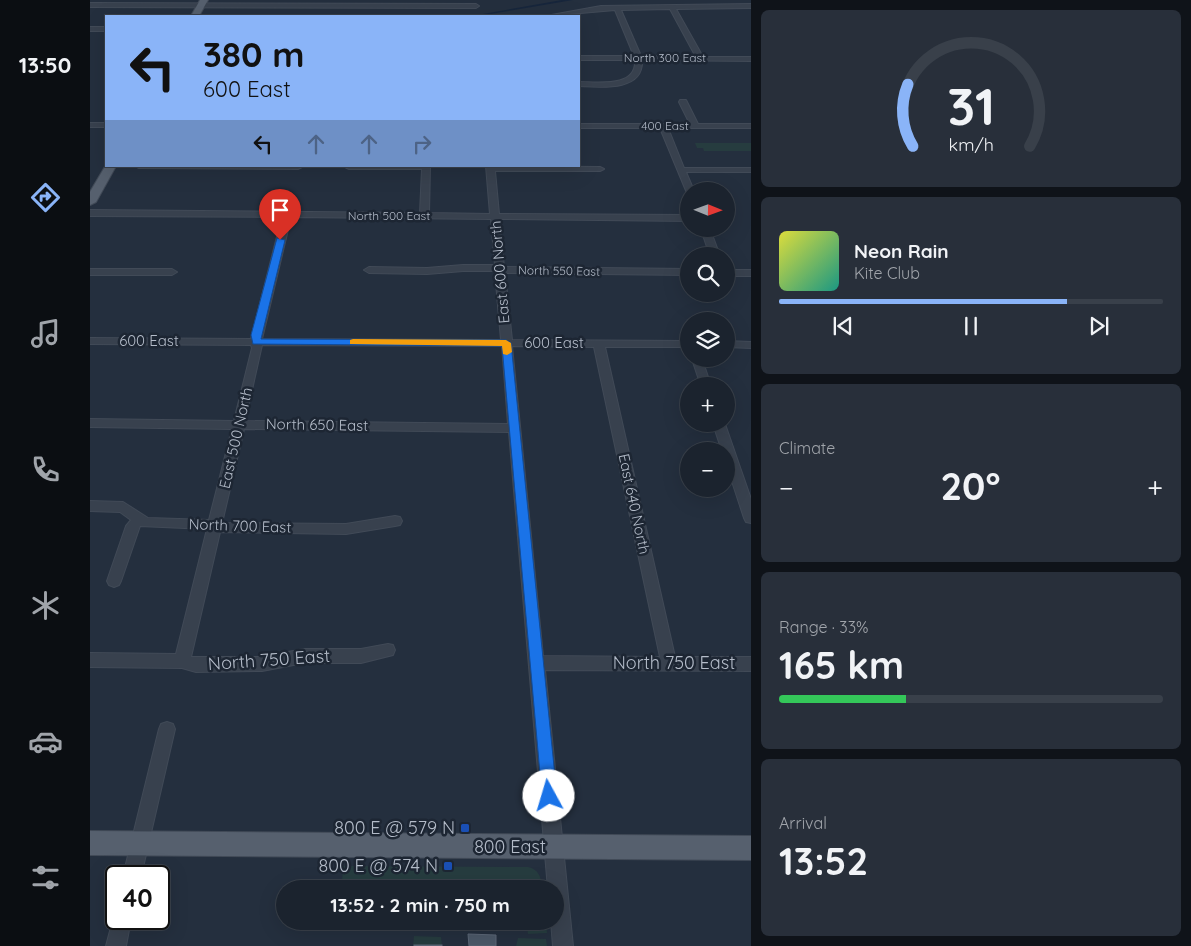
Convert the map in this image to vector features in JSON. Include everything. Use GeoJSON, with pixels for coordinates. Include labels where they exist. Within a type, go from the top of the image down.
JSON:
{"type":"FeatureCollection","features":[{"type":"Feature","properties":{"kind":"main road"},"geometry":{"type":"LineString","coordinates":[[196,15],[203,3]]}},
{"type":"Feature","properties":{"kind":"main road"},"geometry":{"type":"LineString","coordinates":[[90,202],[110,167]]}},
{"type":"Feature","properties":{"kind":"main road","name":"800 East"},"geometry":{"type":"LineString","coordinates":[[90,843],[751,848]]}},
{"type":"Feature","properties":{"kind":"street"},"geometry":{"type":"LineString","coordinates":[[90,5],[138,2],[476,6]]}},
{"type":"Feature","properties":{"kind":"street"},"geometry":{"type":"LineString","coordinates":[[340,13],[342,3]]}},
{"type":"Feature","properties":{"kind":"street"},"geometry":{"type":"LineString","coordinates":[[415,6],[415,15]]}},
{"type":"Feature","properties":{"kind":"street"},"geometry":{"type":"LineString","coordinates":[[672,6],[701,59]]}},
{"type":"Feature","properties":{"kind":"street"},"geometry":{"type":"LineString","coordinates":[[555,15],[595,8],[751,6]]}},
{"type":"Feature","properties":{"kind":"street"},"geometry":{"type":"LineString","coordinates":[[580,84],[618,83],[632,78],[639,69],[638,58],[617,8]]}},
{"type":"Feature","properties":{"kind":"street"},"geometry":{"type":"LineString","coordinates":[[90,29],[105,29]]}},
{"type":"Feature","properties":{"kind":"street","name":"North 300 East"},"geometry":{"type":"LineString","coordinates":[[580,58],[751,59]]}},
{"type":"Feature","properties":{"kind":"street"},"geometry":{"type":"LineString","coordinates":[[683,102],[695,126]]}},
{"type":"Feature","properties":{"kind":"street"},"geometry":{"type":"LineString","coordinates":[[90,125],[105,125]]}},
{"type":"Feature","properties":{"kind":"street","name":"400 East"},"geometry":{"type":"LineString","coordinates":[[580,126],[751,126]]}},
{"type":"Feature","properties":{"kind":"street"},"geometry":{"type":"LineString","coordinates":[[663,126],[686,182]]}},
{"type":"Feature","properties":{"kind":"street"},"geometry":{"type":"LineString","coordinates":[[349,167],[426,167],[424,216]]}},
{"type":"Feature","properties":{"kind":"street"},"geometry":{"type":"LineString","coordinates":[[490,167],[600,169]]}},
{"type":"Feature","properties":{"kind":"street","name":"East 600 North"},"geometry":{"type":"LineString","coordinates":[[490,167],[563,946]]}},
{"type":"Feature","properties":{"kind":"street"},"geometry":{"type":"LineString","coordinates":[[681,170],[751,170]]}},
{"type":"Feature","properties":{"kind":"street","name":"North 500 East"},"geometry":{"type":"LineString","coordinates":[[90,213],[680,218]]}},
{"type":"Feature","properties":{"kind":"street","name":"East 500 North"},"geometry":{"type":"LineString","coordinates":[[182,660],[257,348],[256,335],[287,215]]}},
{"type":"Feature","properties":{"kind":"street","name":"North 550 East"},"geometry":{"type":"LineString","coordinates":[[369,270],[427,271],[463,268],[680,272]]}},
{"type":"Feature","properties":{"kind":"street"},"geometry":{"type":"LineString","coordinates":[[90,272],[172,272]]}},
{"type":"Feature","properties":{"kind":"street"},"geometry":{"type":"LineString","coordinates":[[735,273],[751,273]]}},
{"type":"Feature","properties":{"kind":"street","name":"600 East"},"geometry":{"type":"LineString","coordinates":[[90,341],[680,344]]}},
{"type":"Feature","properties":{"kind":"street","name":"East 640 North"},"geometry":{"type":"LineString","coordinates":[[599,344],[669,664]]}},
{"type":"Feature","properties":{"kind":"street"},"geometry":{"type":"LineString","coordinates":[[735,344],[751,344]]}},
{"type":"Feature","properties":{"kind":"street","name":"North 650 East"},"geometry":{"type":"LineString","coordinates":[[90,423],[514,428]]}},
{"type":"Feature","properties":{"kind":"street"},"geometry":{"type":"LineString","coordinates":[[722,432],[751,518]]}},
{"type":"Feature","properties":{"kind":"street","name":"North 700 East"},"geometry":{"type":"LineString","coordinates":[[90,506],[122,507],[138,520],[145,523],[205,524],[223,528],[346,529],[395,521]]}},
{"type":"Feature","properties":{"kind":"street"},"geometry":{"type":"LineString","coordinates":[[114,581],[133,526],[138,520]]}},
{"type":"Feature","properties":{"kind":"street","name":"North 750 East"},"geometry":{"type":"LineString","coordinates":[[90,660],[182,660],[196,665],[262,664],[304,656],[361,656],[388,650]]}},
{"type":"Feature","properties":{"kind":"street","name":"North 750 East"},"geometry":{"type":"LineString","coordinates":[[536,663],[751,664]]}},
{"type":"Feature","properties":{"kind":"street"},"geometry":{"type":"LineString","coordinates":[[135,865],[167,729]]}},
{"type":"Feature","properties":{"kind":"street"},"geometry":{"type":"LineString","coordinates":[[116,946],[120,930]]}},
{"type":"Feature","properties":{"kind":"green space"},"geometry":{"type":"Polygon","coordinates":[[[695,143],[751,143],[751,151],[704,151],[703,148],[697,148],[695,143]]]}},
{"type":"Feature","properties":{"kind":"green space"},"geometry":{"type":"Polygon","coordinates":[[[343,866],[528,867],[537,872],[541,880],[342,880],[343,866]]]}},
{"type":"Feature","properties":{"kind":"green space"},"geometry":{"type":"Polygon","coordinates":[[[527,930],[547,930],[547,933],[528,934],[527,930]]]}},
{"type":"Feature","properties":{"kind":"green space"},"geometry":{"type":"Polygon","coordinates":[[[414,936],[441,937],[442,946],[413,946],[414,936]]]}},
{"type":"Feature","properties":{"kind":"green space"},"geometry":{"type":"Polygon","coordinates":[[[518,938],[546,939],[547,946],[516,946],[518,938]]]}},
{"type":"Feature","properties":{"kind":"building"},"geometry":{"type":"Polygon","coordinates":[[[468,934],[496,935],[496,946],[469,946],[468,934]]]}},
{"type":"Feature","properties":{"kind":"building"},"geometry":{"type":"Polygon","coordinates":[[[442,945],[442,946],[414,946],[442,945]]]}},
{"type":"Feature","properties":{"kind":"waterway"},"geometry":{"type":"LineString","coordinates":[[485,14],[571,0]]}},
{"type":"Feature","properties":{"kind":"slow traffic"},"geometry":{"type":"LineString","coordinates":[[353,342],[506,343],[507,352]]}},
{"type":"Feature","properties":{"kind":"place","name":"800 E @ 579 N"},"geometry":{"type":"Point","coordinates":[465,828]}},
{"type":"Feature","properties":{"kind":"place","name":"800 E @ 574 N"},"geometry":{"type":"Point","coordinates":[448,866]}},
{"type":"Feature","properties":{"kind":"route"},"geometry":{"type":"LineString","coordinates":[[280,240],[256,335],[257,342],[506,343],[549,796]]}}]}
